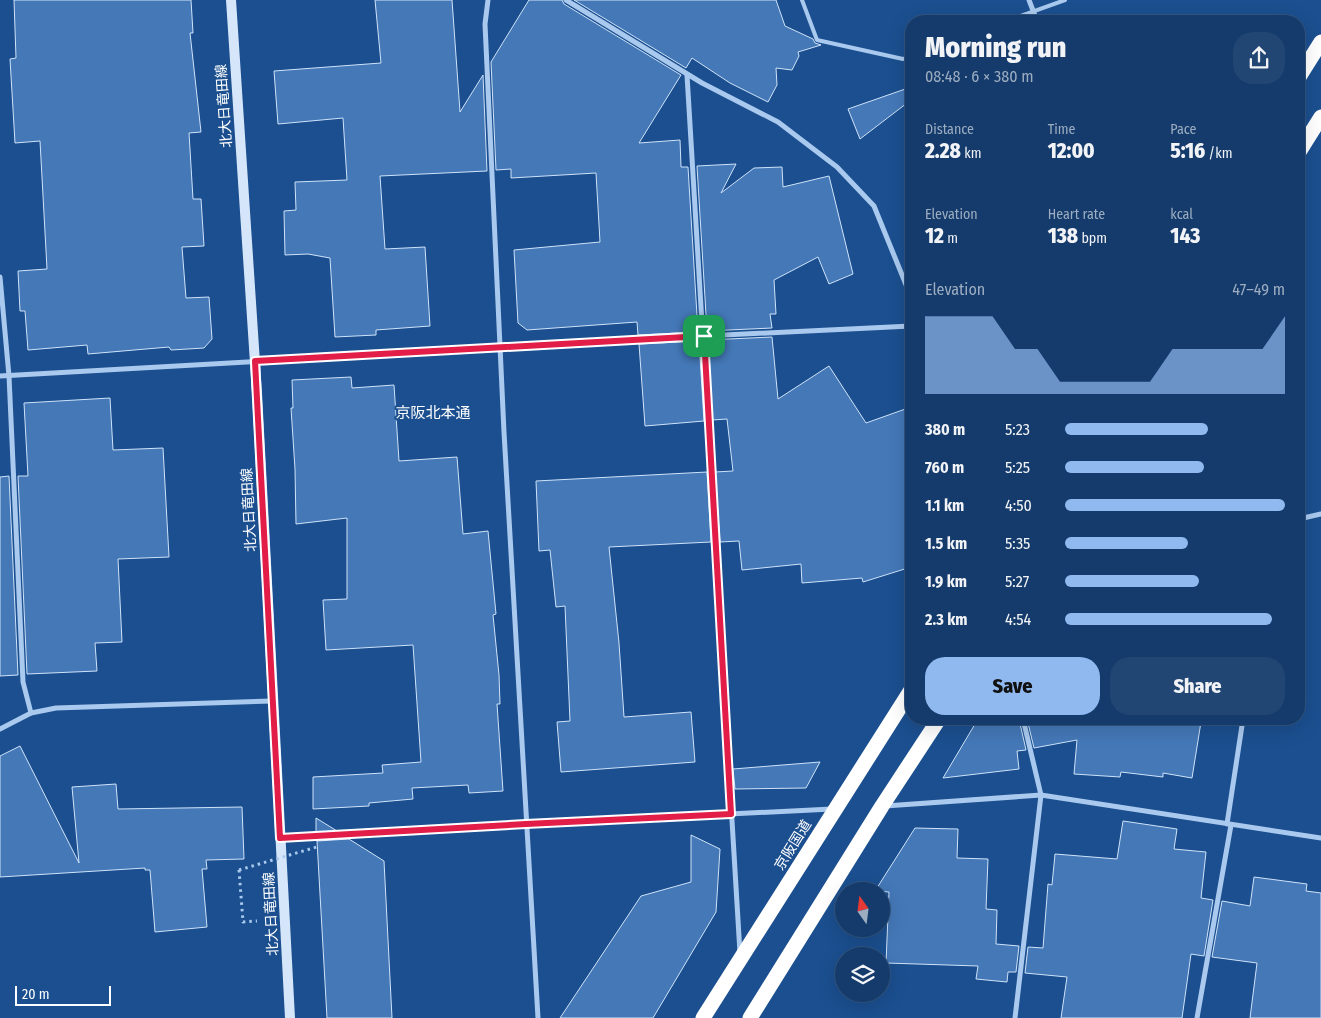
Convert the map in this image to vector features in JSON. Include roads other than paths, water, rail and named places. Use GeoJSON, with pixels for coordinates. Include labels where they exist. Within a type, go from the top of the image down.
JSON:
{"type":"FeatureCollection","features":[{"type":"Feature","properties":{"kind":"highway"},"geometry":{"type":"LineString","coordinates":[[1305,67],[1321,42]]}},
{"type":"Feature","properties":{"kind":"highway"},"geometry":{"type":"LineString","coordinates":[[1305,142],[1321,117]]}},
{"type":"Feature","properties":{"kind":"highway","name":"京阪国道"},"geometry":{"type":"LineString","coordinates":[[703,1018],[905,699]]}},
{"type":"Feature","properties":{"kind":"highway"},"geometry":{"type":"LineString","coordinates":[[750,1018],[882,806],[935,725]]}},
{"type":"Feature","properties":{"kind":"main road","name":"北大日竜田線"},"geometry":{"type":"LineString","coordinates":[[231,0],[255,361],[290,1018]]}},
{"type":"Feature","properties":{"kind":"street"},"geometry":{"type":"LineString","coordinates":[[488,0],[485,24],[500,348],[538,1018]]}},
{"type":"Feature","properties":{"kind":"street"},"geometry":{"type":"LineString","coordinates":[[566,0],[688,75],[778,122],[837,167],[874,206],[905,282]]}},
{"type":"Feature","properties":{"kind":"street"},"geometry":{"type":"LineString","coordinates":[[1029,0],[1034,15]]}},
{"type":"Feature","properties":{"kind":"street"},"geometry":{"type":"LineString","coordinates":[[688,75],[741,958]]}},
{"type":"Feature","properties":{"kind":"street"},"geometry":{"type":"LineString","coordinates":[[0,277],[9,376],[22,682],[31,713]]}},
{"type":"Feature","properties":{"kind":"street"},"geometry":{"type":"LineString","coordinates":[[0,376],[905,326]]}},
{"type":"Feature","properties":{"kind":"street"},"geometry":{"type":"LineString","coordinates":[[1305,518],[1321,514]]}},
{"type":"Feature","properties":{"kind":"street"},"geometry":{"type":"LineString","coordinates":[[0,729],[31,713],[56,708],[273,701]]}},
{"type":"Feature","properties":{"kind":"street"},"geometry":{"type":"LineString","coordinates":[[1015,1018],[1041,795],[1024,725]]}},
{"type":"Feature","properties":{"kind":"street"},"geometry":{"type":"LineString","coordinates":[[1197,1018],[1229,824],[1242,725]]}},
{"type":"Feature","properties":{"kind":"street"},"geometry":{"type":"LineString","coordinates":[[882,806],[1041,795],[1321,838]]}},
{"type":"Feature","properties":{"kind":"street"},"geometry":{"type":"LineString","coordinates":[[280,838],[835,809]]}},
{"type":"Feature","properties":{"kind":"lane"},"geometry":{"type":"LineString","coordinates":[[802,0],[817,40],[905,58]]}},
{"type":"Feature","properties":{"kind":"lane"},"geometry":{"type":"LineString","coordinates":[[1024,15],[1065,0]]}},
{"type":"Feature","properties":{"kind":"district","name":"京阪北本通"},"geometry":{"type":"Point","coordinates":[433,413]}}]}
